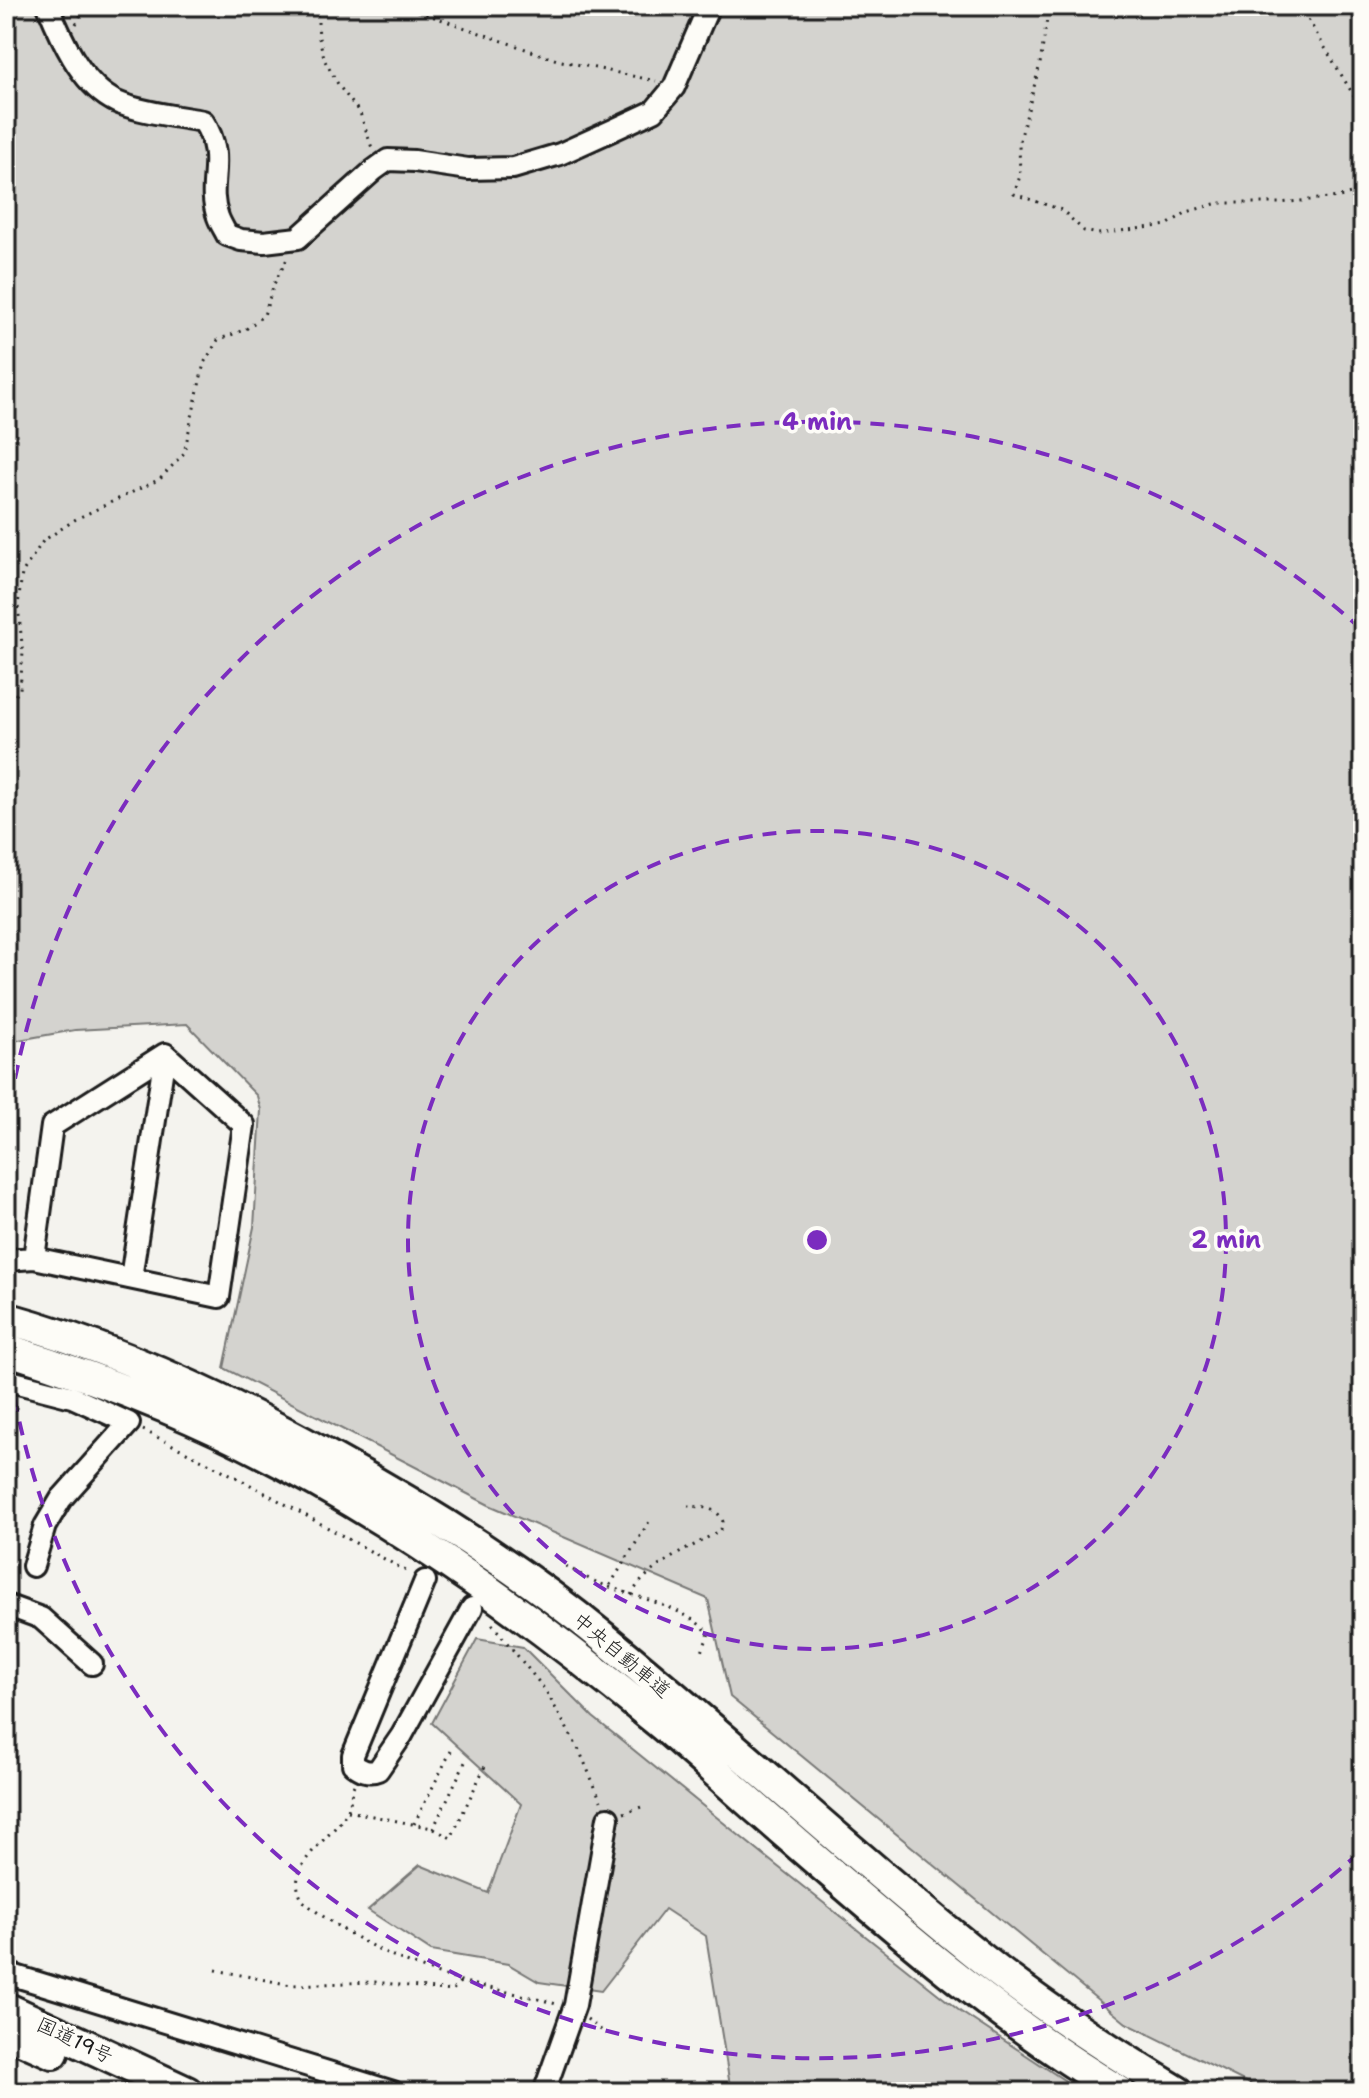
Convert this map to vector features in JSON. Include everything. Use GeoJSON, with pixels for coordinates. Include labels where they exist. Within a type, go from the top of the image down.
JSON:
{"type":"FeatureCollection","features":[{"type":"Feature","properties":{"kind":"highway","name":"中央自動車道"},"geometry":{"type":"LineString","coordinates":[[6,1318],[101,1349],[182,1382],[276,1427],[376,1482],[466,1537],[603,1637],[871,1868],[997,1970],[1103,2047],[1178,2092]]}},
{"type":"Feature","properties":{"kind":"highway","name":"中央自動車道"},"geometry":{"type":"LineString","coordinates":[[6,1349],[75,1371],[167,1407],[248,1446],[367,1511],[447,1562],[653,1717],[855,1893],[985,2001],[1086,2072],[1120,2092]]}},
{"type":"Feature","properties":{"kind":"highway","name":"国道19号"},"geometry":{"type":"LineString","coordinates":[[6,2008],[187,2092]]}},
{"type":"Feature","properties":{"kind":"highway","name":"国道19号"},"geometry":{"type":"LineString","coordinates":[[6,2032],[138,2092]]}},
{"type":"Feature","properties":{"kind":"street"},"geometry":{"type":"LineString","coordinates":[[48,6],[77,63],[95,87],[113,101],[203,121],[212,135],[218,155],[217,216],[227,235],[264,242],[298,238],[388,160],[468,169],[513,168],[560,154],[654,111],[675,85],[709,6]]}},
{"type":"Feature","properties":{"kind":"street"},"geometry":{"type":"LineString","coordinates":[[34,1258],[52,1126],[165,1054]]}},
{"type":"Feature","properties":{"kind":"street"},"geometry":{"type":"LineString","coordinates":[[6,1260],[34,1258],[219,1297],[244,1125],[165,1054]]}},
{"type":"Feature","properties":{"kind":"street"},"geometry":{"type":"LineString","coordinates":[[131,1278],[165,1054]]}},
{"type":"Feature","properties":{"kind":"street"},"geometry":{"type":"LineString","coordinates":[[6,1380],[72,1397],[129,1423],[61,1499],[45,1526],[33,1566]]}},
{"type":"Feature","properties":{"kind":"street"},"geometry":{"type":"LineString","coordinates":[[425,1581],[353,1755],[353,1764],[361,1770],[378,1770],[402,1735],[472,1608]]}},
{"type":"Feature","properties":{"kind":"street"},"geometry":{"type":"LineString","coordinates":[[6,1605],[41,1618],[92,1664]]}},
{"type":"Feature","properties":{"kind":"street"},"geometry":{"type":"LineString","coordinates":[[544,2092],[574,2009],[608,1818]]}},
{"type":"Feature","properties":{"kind":"street"},"geometry":{"type":"LineString","coordinates":[[6,1973],[393,2092]]}},
{"type":"Feature","properties":{"kind":"path"},"geometry":{"type":"LineString","coordinates":[[317,6],[319,38],[325,61],[360,113],[379,167]]}},
{"type":"Feature","properties":{"kind":"path"},"geometry":{"type":"LineString","coordinates":[[403,6],[557,60],[675,85]]}},
{"type":"Feature","properties":{"kind":"path"},"geometry":{"type":"LineString","coordinates":[[1049,6],[1040,64],[1019,144],[1020,176],[1014,194],[1062,210],[1084,231],[1098,234],[1167,225],[1187,212],[1218,203],[1280,203],[1339,197],[1363,191]]}},
{"type":"Feature","properties":{"kind":"path"},"geometry":{"type":"LineString","coordinates":[[1300,6],[1363,111]]}},
{"type":"Feature","properties":{"kind":"path"},"geometry":{"type":"LineString","coordinates":[[6,708],[20,689],[23,653],[18,606],[22,573],[43,541],[76,519],[160,479],[184,453],[204,363],[218,340],[246,329],[264,315],[274,284],[298,238]]}},
{"type":"Feature","properties":{"kind":"path"},"geometry":{"type":"LineString","coordinates":[[631,1595],[640,1581],[653,1570],[721,1529],[721,1515],[714,1510],[688,1506]]}},
{"type":"Feature","properties":{"kind":"path"},"geometry":{"type":"LineString","coordinates":[[609,1587],[650,1520]]}},
{"type":"Feature","properties":{"kind":"path"},"geometry":{"type":"LineString","coordinates":[[566,1566],[700,1625],[709,1633],[702,1652]]}},
{"type":"Feature","properties":{"kind":"path"},"geometry":{"type":"LineString","coordinates":[[414,1824],[451,1751]]}},
{"type":"Feature","properties":{"kind":"path"},"geometry":{"type":"LineString","coordinates":[[433,1829],[467,1758]]}},
{"type":"Feature","properties":{"kind":"path"},"geometry":{"type":"LineString","coordinates":[[348,1811],[414,1824],[451,1838],[485,1766]]}},
{"type":"Feature","properties":{"kind":"path"},"geometry":{"type":"LineString","coordinates":[[361,1770],[350,1792],[348,1811],[304,1862],[297,1882],[303,1901],[384,1953],[461,1981],[574,2009],[606,2034]]}},
{"type":"Feature","properties":{"kind":"path"},"geometry":{"type":"LineString","coordinates":[[216,1970],[291,1985],[375,1982],[452,1991],[461,1981]]}},
{"type":"Feature","properties":{"kind":"shaded area"},"geometry":{"type":"Polygon","coordinates":[[[6,6],[1363,6],[1363,2092],[1266,2092],[1126,2023],[730,1697],[708,1599],[489,1505],[224,1368],[254,1227],[261,1110],[257,1096],[187,1024],[75,1030],[13,1041],[6,1048],[6,6]]]}},
{"type":"Feature","properties":{"kind":"shaded area"},"geometry":{"type":"Polygon","coordinates":[[[477,1639],[523,1647],[593,1717],[767,1858],[961,2012],[1082,2092],[731,2092],[706,1936],[665,1909],[601,1991],[539,1982],[508,1964],[431,1951],[368,1910],[420,1865],[488,1893],[521,1804],[432,1723],[477,1639]]]}}]}
